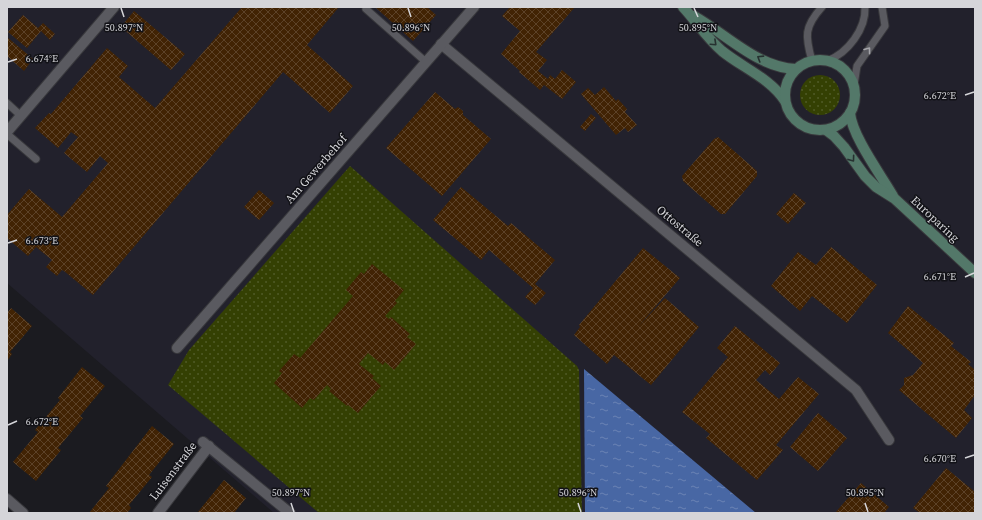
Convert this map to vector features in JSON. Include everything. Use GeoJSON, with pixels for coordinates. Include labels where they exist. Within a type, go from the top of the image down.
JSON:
{"type":"FeatureCollection","features":[{"type":"Feature","properties":{"kind":"street"},"geometry":{"type":"LineString","coordinates":[[7,133],[20,115],[114,7]]}},
{"type":"Feature","properties":{"kind":"street","name":"Am Gewerbehof"},"geometry":{"type":"LineString","coordinates":[[177,348],[474,7]]}},
{"type":"Feature","properties":{"kind":"street"},"geometry":{"type":"LineString","coordinates":[[685,10],[764,62],[778,67],[796,69]]}},
{"type":"Feature","properties":{"kind":"street"},"geometry":{"type":"LineString","coordinates":[[685,10],[708,37],[723,51],[772,86],[785,102],[791,115],[801,126],[815,131],[826,130],[840,125],[850,113]]}},
{"type":"Feature","properties":{"kind":"street","name":"Ottostraße"},"geometry":{"type":"LineString","coordinates":[[441,44],[856,390],[889,440]]}},
{"type":"Feature","properties":{"kind":"street"},"geometry":{"type":"LineString","coordinates":[[785,102],[787,82],[796,69],[812,61],[827,61],[835,63],[845,70],[854,85]]}},
{"type":"Feature","properties":{"kind":"street","name":"Europaring"},"geometry":{"type":"LineString","coordinates":[[854,85],[855,97],[850,113],[852,123],[857,136],[895,199]]}},
{"type":"Feature","properties":{"kind":"street","name":"Europaring"},"geometry":{"type":"LineString","coordinates":[[826,130],[844,147],[865,176],[876,186],[895,199],[975,273]]}},
{"type":"Feature","properties":{"kind":"street","name":"Luisenstraße"},"geometry":{"type":"LineString","coordinates":[[158,513],[206,444],[290,513]]}},
{"type":"Feature","properties":{"kind":"street"},"geometry":{"type":"LineString","coordinates":[[7,499],[23,513]]}},
{"type":"Feature","properties":{"kind":"lane"},"geometry":{"type":"LineString","coordinates":[[812,61],[807,32],[810,23],[822,7]]}},
{"type":"Feature","properties":{"kind":"lane"},"geometry":{"type":"LineString","coordinates":[[827,61],[842,52],[861,30],[864,20],[865,7]]}},
{"type":"Feature","properties":{"kind":"lane"},"geometry":{"type":"LineString","coordinates":[[854,85],[857,66],[885,26],[882,7]]}},
{"type":"Feature","properties":{"kind":"lane"},"geometry":{"type":"LineString","coordinates":[[366,10],[426,62]]}},
{"type":"Feature","properties":{"kind":"lane"},"geometry":{"type":"LineString","coordinates":[[7,103],[20,115]]}},
{"type":"Feature","properties":{"kind":"lane"},"geometry":{"type":"LineString","coordinates":[[7,133],[36,159]]}},
{"type":"Feature","properties":{"kind":"shaded area"},"geometry":{"type":"Polygon","coordinates":[[[7,7],[975,7],[975,513],[274,513],[7,283],[7,7]]]}},
{"type":"Feature","properties":{"kind":"green space"},"geometry":{"type":"Polygon","coordinates":[[[820,75],[834,81],[840,95],[834,109],[820,115],[806,109],[800,95],[806,81],[820,75]]]}},
{"type":"Feature","properties":{"kind":"green space"},"geometry":{"type":"Polygon","coordinates":[[[350,166],[577,366],[579,370],[582,513],[319,513],[168,385],[189,350],[350,166]]]}},
{"type":"Feature","properties":{"kind":"water"},"geometry":{"type":"Polygon","coordinates":[[[584,369],[756,513],[585,513],[584,369]]]}},
{"type":"Feature","properties":{"kind":"building"},"geometry":{"type":"Polygon","coordinates":[[[242,7],[339,7],[307,45],[353,86],[330,113],[283,72],[93,295],[64,271],[62,270],[57,276],[46,267],[52,260],[36,247],[28,256],[7,238],[7,215],[29,189],[62,217],[108,163],[100,156],[87,172],[64,153],[78,137],[71,132],[58,148],[35,128],[49,113],[51,114],[107,48],[128,66],[119,77],[155,108],[242,7]]]}},
{"type":"Feature","properties":{"kind":"building"},"geometry":{"type":"Polygon","coordinates":[[[375,7],[427,7],[436,15],[413,41],[375,7]]]}},
{"type":"Feature","properties":{"kind":"building"},"geometry":{"type":"Polygon","coordinates":[[[510,7],[575,7],[536,52],[547,60],[538,71],[548,79],[550,75],[555,79],[562,70],[576,82],[562,99],[544,85],[540,90],[501,54],[520,31],[502,16],[510,7]]]}},
{"type":"Feature","properties":{"kind":"building"},"geometry":{"type":"Polygon","coordinates":[[[134,11],[185,54],[171,70],[121,27],[134,11]]]}},
{"type":"Feature","properties":{"kind":"building"},"geometry":{"type":"Polygon","coordinates":[[[23,15],[38,28],[43,23],[55,34],[50,40],[41,31],[27,48],[8,32],[23,15]]]}},
{"type":"Feature","properties":{"kind":"building"},"geometry":{"type":"Polygon","coordinates":[[[7,37],[33,59],[24,71],[7,56],[7,37]]]}},
{"type":"Feature","properties":{"kind":"building"},"geometry":{"type":"Polygon","coordinates":[[[604,87],[616,101],[618,99],[627,109],[625,112],[637,125],[628,132],[625,128],[616,135],[581,94],[588,88],[595,95],[604,87]]]}},
{"type":"Feature","properties":{"kind":"building"},"geometry":{"type":"Polygon","coordinates":[[[435,92],[455,109],[458,107],[463,111],[463,115],[491,139],[442,196],[386,148],[435,92]]]}},
{"type":"Feature","properties":{"kind":"building"},"geometry":{"type":"Polygon","coordinates":[[[591,114],[596,118],[585,131],[580,127],[591,114]]]}},
{"type":"Feature","properties":{"kind":"building"},"geometry":{"type":"Polygon","coordinates":[[[718,137],[757,171],[757,176],[725,214],[721,214],[683,181],[682,176],[714,139],[718,137]]]}},
{"type":"Feature","properties":{"kind":"building"},"geometry":{"type":"Polygon","coordinates":[[[461,187],[508,226],[511,223],[555,260],[535,284],[546,293],[535,305],[525,297],[533,288],[489,250],[481,260],[433,220],[461,187]]]}},
{"type":"Feature","properties":{"kind":"building"},"geometry":{"type":"Polygon","coordinates":[[[259,190],[274,203],[259,220],[244,207],[259,190]]]}},
{"type":"Feature","properties":{"kind":"building"},"geometry":{"type":"Polygon","coordinates":[[[794,193],[806,203],[788,224],[776,214],[794,193]]]}},
{"type":"Feature","properties":{"kind":"building"},"geometry":{"type":"Polygon","coordinates":[[[831,247],[877,285],[847,323],[812,296],[800,311],[771,286],[798,252],[816,265],[831,247]]]}},
{"type":"Feature","properties":{"kind":"building"},"geometry":{"type":"Polygon","coordinates":[[[643,248],[680,278],[638,327],[665,298],[699,327],[651,385],[614,355],[607,364],[574,335],[580,327],[579,325],[643,248]]]}},
{"type":"Feature","properties":{"kind":"building"},"geometry":{"type":"Polygon","coordinates":[[[372,264],[404,290],[395,301],[397,303],[385,316],[389,319],[391,317],[410,334],[407,337],[416,344],[394,370],[385,362],[383,365],[368,353],[359,364],[374,376],[372,378],[381,386],[358,413],[329,391],[331,389],[327,385],[314,400],[310,398],[302,408],[274,383],[282,373],[279,371],[294,354],[300,358],[353,296],[346,290],[361,272],[364,274],[372,264]]]}},
{"type":"Feature","properties":{"kind":"building"},"geometry":{"type":"Polygon","coordinates":[[[908,306],[954,343],[951,346],[971,362],[968,364],[975,370],[975,395],[964,410],[972,418],[956,438],[899,390],[904,385],[904,378],[913,375],[923,363],[888,333],[908,306]]]}},
{"type":"Feature","properties":{"kind":"building"},"geometry":{"type":"Polygon","coordinates":[[[11,308],[32,326],[10,352],[12,354],[7,361],[7,313],[11,308]]]}},
{"type":"Feature","properties":{"kind":"building"},"geometry":{"type":"Polygon","coordinates":[[[735,326],[780,363],[770,375],[765,370],[756,380],[779,399],[798,377],[819,394],[776,445],[783,450],[757,480],[706,438],[710,434],[682,412],[728,357],[717,348],[735,326]]]}},
{"type":"Feature","properties":{"kind":"building"},"geometry":{"type":"Polygon","coordinates":[[[82,367],[105,386],[80,416],[83,418],[58,448],[61,450],[36,481],[13,462],[38,432],[35,430],[60,400],[58,398],[82,367]]]}},
{"type":"Feature","properties":{"kind":"building"},"geometry":{"type":"Polygon","coordinates":[[[818,413],[847,438],[818,471],[790,447],[818,413]]]}},
{"type":"Feature","properties":{"kind":"building"},"geometry":{"type":"Polygon","coordinates":[[[152,426],[174,444],[149,475],[152,477],[129,505],[131,508],[127,513],[89,513],[109,488],[106,486],[152,426]]]}},
{"type":"Feature","properties":{"kind":"building"},"geometry":{"type":"Polygon","coordinates":[[[946,468],[975,492],[975,513],[920,513],[913,508],[946,468]]]}},
{"type":"Feature","properties":{"kind":"building"},"geometry":{"type":"Polygon","coordinates":[[[224,480],[246,498],[234,513],[197,513],[224,480]]]}},
{"type":"Feature","properties":{"kind":"building"},"geometry":{"type":"Polygon","coordinates":[[[861,483],[889,507],[884,513],[835,513],[861,483]]]}}]}
